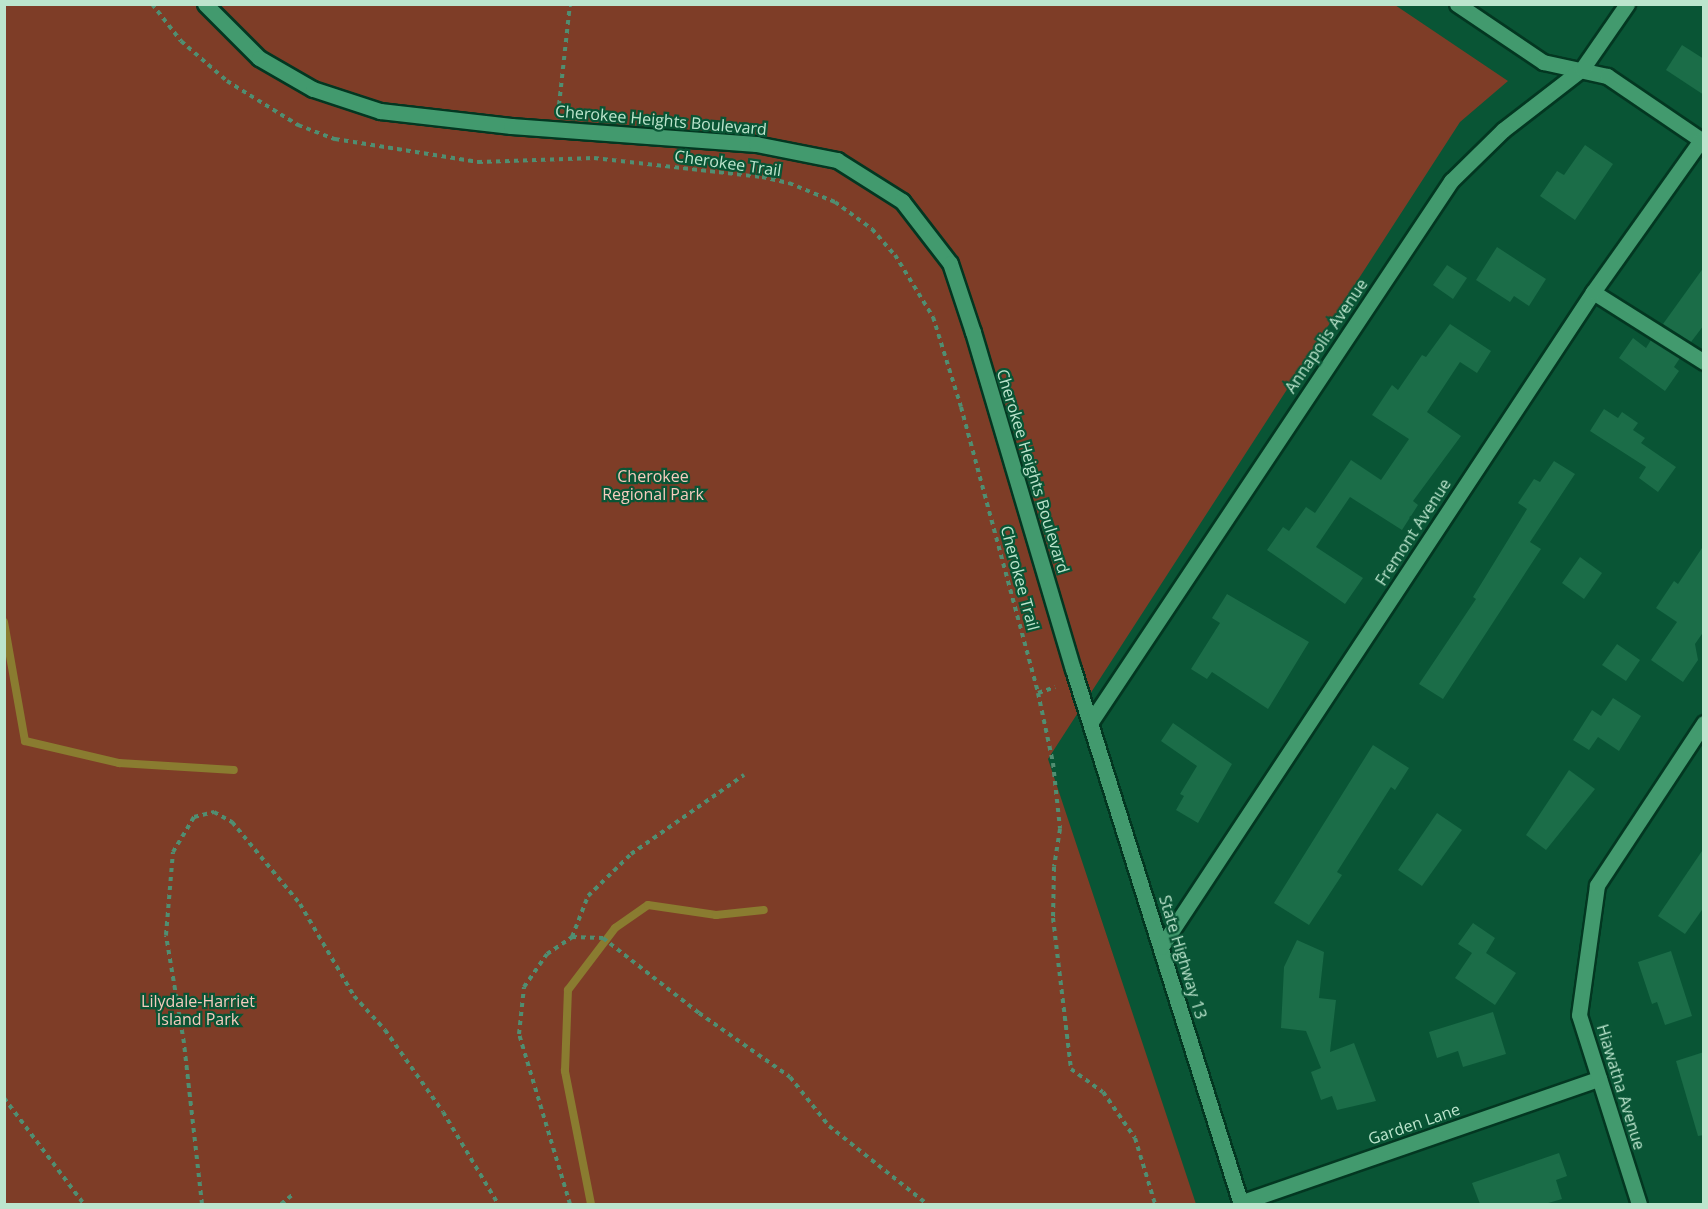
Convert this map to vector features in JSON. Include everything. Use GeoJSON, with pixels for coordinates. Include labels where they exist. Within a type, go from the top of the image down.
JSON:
{"type":"FeatureCollection","features":[{"type":"Feature","properties":{"kind":"street","name":"Cherokee Heights Boulevard"},"geometry":{"type":"LineString","coordinates":[[205,4],[259,58],[313,89],[380,111],[511,126],[756,144],[837,160],[902,201],[950,263],[1092,720]]}},
{"type":"Feature","properties":{"kind":"street"},"geometry":{"type":"LineString","coordinates":[[1457,4],[1543,62],[1607,76],[1702,141]]}},
{"type":"Feature","properties":{"kind":"street","name":"Annapolis Avenue"},"geometry":{"type":"LineString","coordinates":[[1092,720],[1451,181],[1503,130],[1582,69],[1627,4]]}},
{"type":"Feature","properties":{"kind":"street","name":"Fremont Avenue"},"geometry":{"type":"LineString","coordinates":[[1161,947],[1593,292],[1702,141]]}},
{"type":"Feature","properties":{"kind":"street"},"geometry":{"type":"LineString","coordinates":[[1593,292],[1704,362]]}},
{"type":"Feature","properties":{"kind":"street","name":"State Highway 13"},"geometry":{"type":"LineString","coordinates":[[1092,720],[1241,1204]]}},
{"type":"Feature","properties":{"kind":"street","name":"Hiawatha Avenue"},"geometry":{"type":"LineString","coordinates":[[1639,1204],[1579,1015],[1596,885],[1704,723]]}},
{"type":"Feature","properties":{"kind":"street","name":"Garden Lane"},"geometry":{"type":"LineString","coordinates":[[1241,1204],[1599,1080]]}},
{"type":"Feature","properties":{"kind":"path","name":"Cherokee Trail"},"geometry":{"type":"LineString","coordinates":[[152,4],[181,41],[227,81],[297,125],[334,139],[478,162],[594,158],[762,177],[814,192],[855,215],[895,255],[933,317],[961,407],[1047,734],[1060,829],[1054,867],[1053,918],[1071,1069],[1103,1092],[1135,1138],[1155,1204]]}},
{"type":"Feature","properties":{"kind":"path"},"geometry":{"type":"LineString","coordinates":[[559,105],[570,4]]}},
{"type":"Feature","properties":{"kind":"path"},"geometry":{"type":"LineString","coordinates":[[1038,693],[1055,687]]}},
{"type":"Feature","properties":{"kind":"path"},"geometry":{"type":"LineString","coordinates":[[570,1204],[519,1034],[524,987],[548,954],[572,937],[588,896],[631,854],[744,775]]}},
{"type":"Feature","properties":{"kind":"path"},"geometry":{"type":"LineString","coordinates":[[202,1204],[184,1043],[166,935],[173,852],[194,816],[214,812],[232,822],[300,904],[354,996],[385,1030],[444,1113],[498,1204]]}},
{"type":"Feature","properties":{"kind":"path"},"geometry":{"type":"LineString","coordinates":[[572,937],[603,938],[699,1013],[790,1077],[829,1126],[927,1204]]}},
{"type":"Feature","properties":{"kind":"path"},"geometry":{"type":"LineString","coordinates":[[4,1098],[84,1204]]}},
{"type":"Feature","properties":{"kind":"path"},"geometry":{"type":"LineString","coordinates":[[281,1204],[292,1195]]}},
{"type":"Feature","properties":{"kind":"green space","name":"Cherokee Regional Park"},"geometry":{"type":"Polygon","coordinates":[[[5,5],[1395,5],[1508,81],[1460,122],[1048,759],[1196,1204],[5,1204],[5,5]]]}},
{"type":"Feature","properties":{"kind":"building"},"geometry":{"type":"Polygon","coordinates":[[[1682,45],[1704,59],[1704,95],[1666,70],[1682,45]]]}},
{"type":"Feature","properties":{"kind":"building"},"geometry":{"type":"Polygon","coordinates":[[[1585,145],[1613,164],[1575,220],[1540,196],[1557,171],[1564,175],[1585,145]]]}},
{"type":"Feature","properties":{"kind":"building"},"geometry":{"type":"Polygon","coordinates":[[[1497,247],[1546,279],[1529,306],[1514,296],[1510,302],[1476,280],[1497,247]]]}},
{"type":"Feature","properties":{"kind":"building"},"geometry":{"type":"Polygon","coordinates":[[[1447,265],[1467,278],[1453,299],[1433,285],[1447,265]]]}},
{"type":"Feature","properties":{"kind":"building"},"geometry":{"type":"Polygon","coordinates":[[[1704,267],[1704,325],[1691,342],[1663,324],[1704,267]]]}},
{"type":"Feature","properties":{"kind":"building"},"geometry":{"type":"Polygon","coordinates":[[[1450,324],[1491,351],[1477,373],[1460,362],[1427,412],[1461,436],[1413,501],[1418,505],[1402,530],[1350,497],[1316,547],[1363,578],[1345,604],[1267,550],[1283,527],[1289,531],[1306,507],[1315,513],[1351,460],[1381,480],[1409,439],[1372,415],[1392,385],[1398,390],[1422,355],[1426,357],[1450,324]]]}},
{"type":"Feature","properties":{"kind":"building"},"geometry":{"type":"Polygon","coordinates":[[[1633,338],[1646,348],[1651,340],[1680,358],[1674,367],[1679,371],[1665,391],[1619,358],[1633,338]]]}},
{"type":"Feature","properties":{"kind":"building"},"geometry":{"type":"Polygon","coordinates":[[[1604,409],[1618,418],[1622,412],[1638,423],[1633,430],[1645,438],[1641,443],[1676,467],[1658,492],[1639,478],[1646,467],[1590,431],[1604,409]]]}},
{"type":"Feature","properties":{"kind":"building"},"geometry":{"type":"Polygon","coordinates":[[[1554,461],[1575,474],[1530,542],[1541,549],[1443,699],[1419,684],[1476,599],[1473,597],[1527,509],[1518,503],[1534,479],[1540,482],[1554,461]]]}},
{"type":"Feature","properties":{"kind":"building"},"geometry":{"type":"Polygon","coordinates":[[[1704,545],[1704,631],[1695,644],[1698,660],[1683,682],[1651,660],[1677,622],[1656,608],[1674,581],[1678,584],[1704,545]]]}},
{"type":"Feature","properties":{"kind":"building"},"geometry":{"type":"Polygon","coordinates":[[[1580,557],[1602,573],[1584,599],[1562,583],[1580,557]]]}},
{"type":"Feature","properties":{"kind":"building"},"geometry":{"type":"Polygon","coordinates":[[[1227,594],[1309,642],[1268,709],[1212,672],[1207,679],[1191,669],[1220,623],[1212,618],[1227,594]]]}},
{"type":"Feature","properties":{"kind":"building"},"geometry":{"type":"Polygon","coordinates":[[[1617,644],[1640,660],[1626,681],[1602,665],[1617,644]]]}},
{"type":"Feature","properties":{"kind":"building"},"geometry":{"type":"Polygon","coordinates":[[[1613,698],[1641,716],[1619,751],[1598,737],[1589,750],[1573,740],[1592,710],[1601,716],[1613,698]]]}},
{"type":"Feature","properties":{"kind":"building"},"geometry":{"type":"Polygon","coordinates":[[[1173,723],[1232,764],[1198,823],[1176,810],[1184,796],[1180,794],[1197,766],[1161,741],[1173,723]]]}},
{"type":"Feature","properties":{"kind":"building"},"geometry":{"type":"Polygon","coordinates":[[[1373,745],[1409,768],[1395,790],[1391,787],[1337,872],[1342,875],[1309,925],[1274,903],[1373,745]]]}},
{"type":"Feature","properties":{"kind":"building"},"geometry":{"type":"Polygon","coordinates":[[[1569,770],[1595,789],[1546,850],[1526,835],[1569,770]]]}},
{"type":"Feature","properties":{"kind":"building"},"geometry":{"type":"Polygon","coordinates":[[[1437,813],[1462,830],[1422,886],[1398,870],[1437,813]]]}},
{"type":"Feature","properties":{"kind":"building"},"geometry":{"type":"Polygon","coordinates":[[[1704,848],[1704,907],[1685,934],[1658,916],[1704,848]]]}},
{"type":"Feature","properties":{"kind":"building"},"geometry":{"type":"Polygon","coordinates":[[[1473,923],[1495,938],[1486,953],[1516,973],[1495,1005],[1455,978],[1472,953],[1458,944],[1473,923]]]}},
{"type":"Feature","properties":{"kind":"building"},"geometry":{"type":"Polygon","coordinates":[[[1297,940],[1324,952],[1319,998],[1336,1000],[1330,1052],[1354,1043],[1376,1101],[1337,1110],[1332,1096],[1321,1100],[1311,1072],[1321,1068],[1306,1031],[1281,1028],[1284,967],[1297,940]]]}},
{"type":"Feature","properties":{"kind":"building"},"geometry":{"type":"Polygon","coordinates":[[[1671,951],[1692,1016],[1665,1025],[1657,1002],[1652,1004],[1638,962],[1671,951]]]}},
{"type":"Feature","properties":{"kind":"building"},"geometry":{"type":"Polygon","coordinates":[[[1493,1012],[1506,1054],[1463,1067],[1458,1051],[1437,1058],[1429,1032],[1493,1012]]]}},
{"type":"Feature","properties":{"kind":"building"},"geometry":{"type":"Polygon","coordinates":[[[1704,1052],[1704,1135],[1698,1136],[1676,1061],[1704,1052]]]}},
{"type":"Feature","properties":{"kind":"building"},"geometry":{"type":"Polygon","coordinates":[[[1559,1153],[1567,1176],[1556,1180],[1562,1199],[1545,1204],[1480,1204],[1472,1183],[1559,1153]]]}},
{"type":"Feature","properties":{"kind":"waterway"},"geometry":{"type":"LineString","coordinates":[[4,622],[25,741],[119,763],[234,770]]}},
{"type":"Feature","properties":{"kind":"waterway"},"geometry":{"type":"LineString","coordinates":[[591,1204],[565,1071],[568,990],[615,928],[648,905],[716,915],[764,910]]}},
{"type":"Feature","properties":{"kind":"park label","name":"Lilydale-Harriet Island Park"},"geometry":{"type":"Point","coordinates":[198,1010]}}]}
